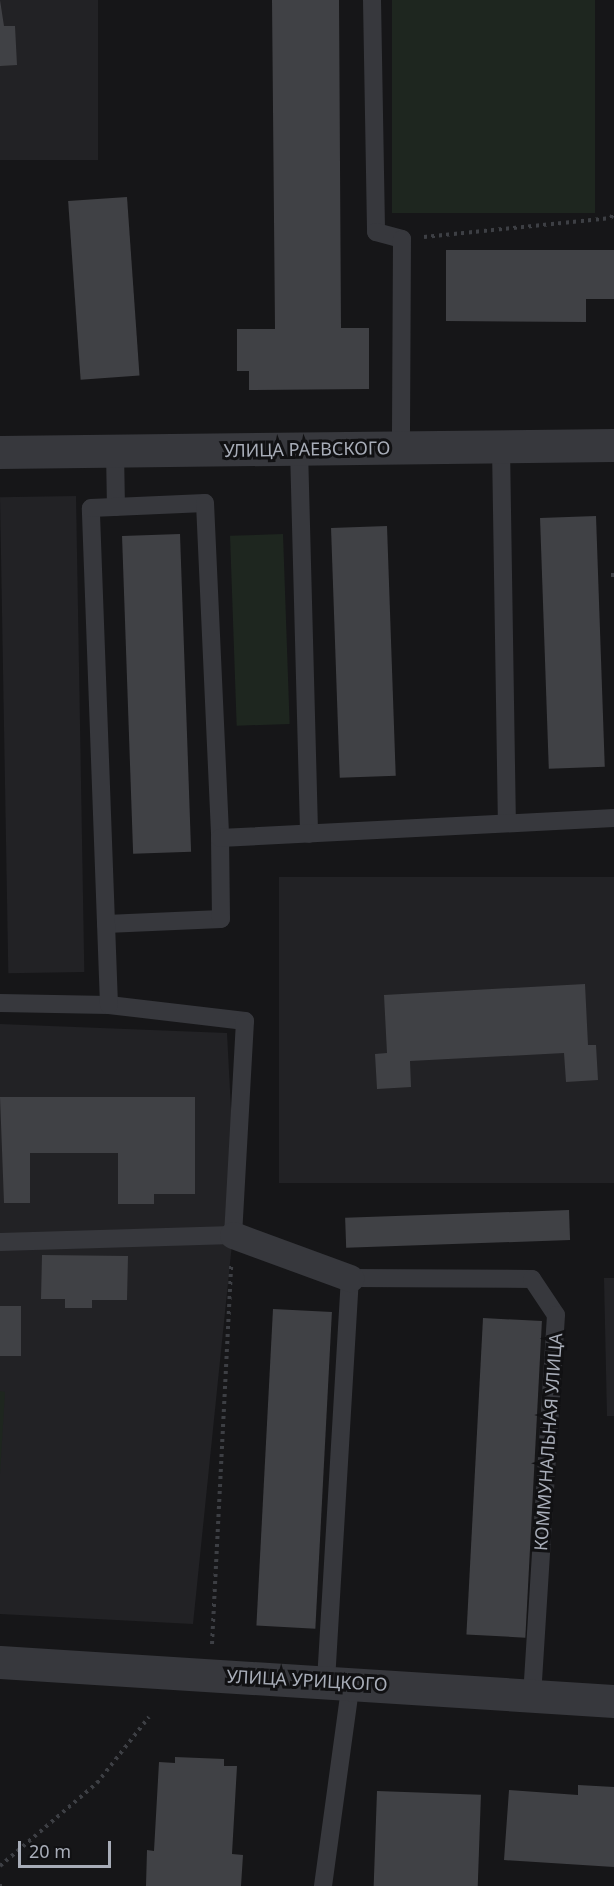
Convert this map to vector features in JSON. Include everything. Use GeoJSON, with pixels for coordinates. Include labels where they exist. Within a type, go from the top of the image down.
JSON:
{"type":"FeatureCollection","features":[{"type":"Feature","properties":{"kind":"street","name":"УЛИЦА РАЕВСКОГО"},"geometry":{"type":"LineString","coordinates":[[0,452],[614,446]]}},
{"type":"Feature","properties":{"kind":"street","name":"КОММУНАЛЬНАЯ УЛИЦА"},"geometry":{"type":"LineString","coordinates":[[233,1235],[350,1278]]}},
{"type":"Feature","properties":{"kind":"street","name":"УЛИЦА УРИЦКОГО"},"geometry":{"type":"LineString","coordinates":[[0,1662],[614,1701]]}},
{"type":"Feature","properties":{"kind":"lane"},"geometry":{"type":"LineString","coordinates":[[372,0],[375,232],[402,239],[401,448]]}},
{"type":"Feature","properties":{"kind":"lane"},"geometry":{"type":"LineString","coordinates":[[501,447],[507,823]]}},
{"type":"Feature","properties":{"kind":"lane"},"geometry":{"type":"LineString","coordinates":[[299,449],[309,834]]}},
{"type":"Feature","properties":{"kind":"lane"},"geometry":{"type":"LineString","coordinates":[[115,451],[116,507]]}},
{"type":"Feature","properties":{"kind":"lane"},"geometry":{"type":"LineString","coordinates":[[106,924],[221,918],[220,838],[205,503],[91,508],[106,924],[109,1005]]}},
{"type":"Feature","properties":{"kind":"lane"},"geometry":{"type":"LineString","coordinates":[[220,838],[614,818]]}},
{"type":"Feature","properties":{"kind":"lane"},"geometry":{"type":"LineString","coordinates":[[0,1003],[109,1005],[245,1021],[233,1235],[0,1242]]}},
{"type":"Feature","properties":{"kind":"lane"},"geometry":{"type":"LineString","coordinates":[[323,1886],[339,1682],[350,1278]]}},
{"type":"Feature","properties":{"kind":"lane","name":"КОММУНАЛЬНАЯ УЛИЦА"},"geometry":{"type":"LineString","coordinates":[[350,1278],[532,1279],[556,1315],[531,1695]]}},
{"type":"Feature","properties":{"kind":"path"},"geometry":{"type":"LineString","coordinates":[[402,239],[611,218],[614,212]]}},
{"type":"Feature","properties":{"kind":"path"},"geometry":{"type":"LineString","coordinates":[[211,1674],[233,1235]]}},
{"type":"Feature","properties":{"kind":"path"},"geometry":{"type":"LineString","coordinates":[[0,1866],[98,1783],[149,1717]]}},
{"type":"Feature","properties":{"kind":"shaded area"},"geometry":{"type":"Polygon","coordinates":[[[0,0],[98,0],[98,160],[0,160],[0,0]]]}},
{"type":"Feature","properties":{"kind":"shaded area"},"geometry":{"type":"Polygon","coordinates":[[[392,0],[595,0],[595,213],[392,213],[392,0]]]}},
{"type":"Feature","properties":{"kind":"shaded area"},"geometry":{"type":"Polygon","coordinates":[[[76,496],[84,972],[8,973],[0,497],[76,496]]]}},
{"type":"Feature","properties":{"kind":"shaded area"},"geometry":{"type":"Polygon","coordinates":[[[283,534],[290,724],[237,726],[230,536],[283,534]]]}},
{"type":"Feature","properties":{"kind":"shaded area"},"geometry":{"type":"Polygon","coordinates":[[[279,877],[614,877],[614,1183],[279,1183],[279,877]]]}},
{"type":"Feature","properties":{"kind":"shaded area"},"geometry":{"type":"Polygon","coordinates":[[[0,1024],[227,1033],[236,1205],[193,1624],[0,1614],[0,1024]]]}},
{"type":"Feature","properties":{"kind":"shaded area"},"geometry":{"type":"Polygon","coordinates":[[[604,1278],[614,1278],[614,1416],[607,1416],[604,1278]]]}},
{"type":"Feature","properties":{"kind":"shaded area"},"geometry":{"type":"Polygon","coordinates":[[[0,1391],[5,1392],[0,1474],[0,1391]]]}},
{"type":"Feature","properties":{"kind":"building"},"geometry":{"type":"Polygon","coordinates":[[[0,0],[4,26],[15,26],[17,65],[0,66],[0,0]]]}},
{"type":"Feature","properties":{"kind":"building"},"geometry":{"type":"Polygon","coordinates":[[[272,0],[339,0],[341,328],[369,328],[369,389],[249,390],[249,371],[237,371],[237,329],[275,329],[272,0]]]}},
{"type":"Feature","properties":{"kind":"building"},"geometry":{"type":"Polygon","coordinates":[[[127,197],[139,376],[81,380],[68,201],[127,197]]]}},
{"type":"Feature","properties":{"kind":"building"},"geometry":{"type":"Polygon","coordinates":[[[446,250],[614,250],[614,299],[586,299],[586,322],[446,321],[446,250]]]}},
{"type":"Feature","properties":{"kind":"building"},"geometry":{"type":"Polygon","coordinates":[[[596,516],[605,767],[549,769],[540,518],[596,516]]]}},
{"type":"Feature","properties":{"kind":"building"},"geometry":{"type":"Polygon","coordinates":[[[387,526],[396,776],[340,778],[331,528],[387,526]]]}},
{"type":"Feature","properties":{"kind":"building"},"geometry":{"type":"Polygon","coordinates":[[[180,534],[191,852],[133,854],[122,536],[180,534]]]}},
{"type":"Feature","properties":{"kind":"building"},"geometry":{"type":"Polygon","coordinates":[[[585,984],[588,1045],[596,1045],[598,1080],[566,1082],[564,1053],[410,1061],[411,1087],[377,1089],[375,1054],[387,1053],[384,995],[585,984]]]}},
{"type":"Feature","properties":{"kind":"building"},"geometry":{"type":"Polygon","coordinates":[[[0,1097],[195,1097],[195,1194],[154,1194],[154,1204],[118,1204],[118,1153],[30,1153],[30,1203],[4,1203],[0,1097]]]}},
{"type":"Feature","properties":{"kind":"building"},"geometry":{"type":"Polygon","coordinates":[[[569,1210],[570,1240],[346,1248],[345,1218],[569,1210]]]}},
{"type":"Feature","properties":{"kind":"building"},"geometry":{"type":"Polygon","coordinates":[[[42,1255],[128,1256],[127,1300],[92,1300],[92,1308],[65,1308],[65,1299],[41,1299],[42,1255]]]}},
{"type":"Feature","properties":{"kind":"building"},"geometry":{"type":"Polygon","coordinates":[[[0,1306],[21,1306],[21,1356],[0,1356],[0,1306]]]}},
{"type":"Feature","properties":{"kind":"building"},"geometry":{"type":"Polygon","coordinates":[[[273,1309],[332,1312],[315,1629],[256,1626],[273,1309]]]}},
{"type":"Feature","properties":{"kind":"building"},"geometry":{"type":"Polygon","coordinates":[[[483,1318],[542,1321],[525,1638],[466,1635],[483,1318]]]}},
{"type":"Feature","properties":{"kind":"building"},"geometry":{"type":"Polygon","coordinates":[[[175,1757],[224,1759],[224,1766],[237,1766],[232,1854],[243,1855],[241,1886],[146,1886],[147,1850],[154,1851],[159,1762],[175,1763],[175,1757]]]}},
{"type":"Feature","properties":{"kind":"building"},"geometry":{"type":"Polygon","coordinates":[[[578,1785],[614,1787],[614,1867],[504,1860],[509,1790],[578,1795],[578,1785]]]}},
{"type":"Feature","properties":{"kind":"building"},"geometry":{"type":"Polygon","coordinates":[[[377,1791],[481,1795],[478,1886],[374,1886],[377,1791]]]}}]}
